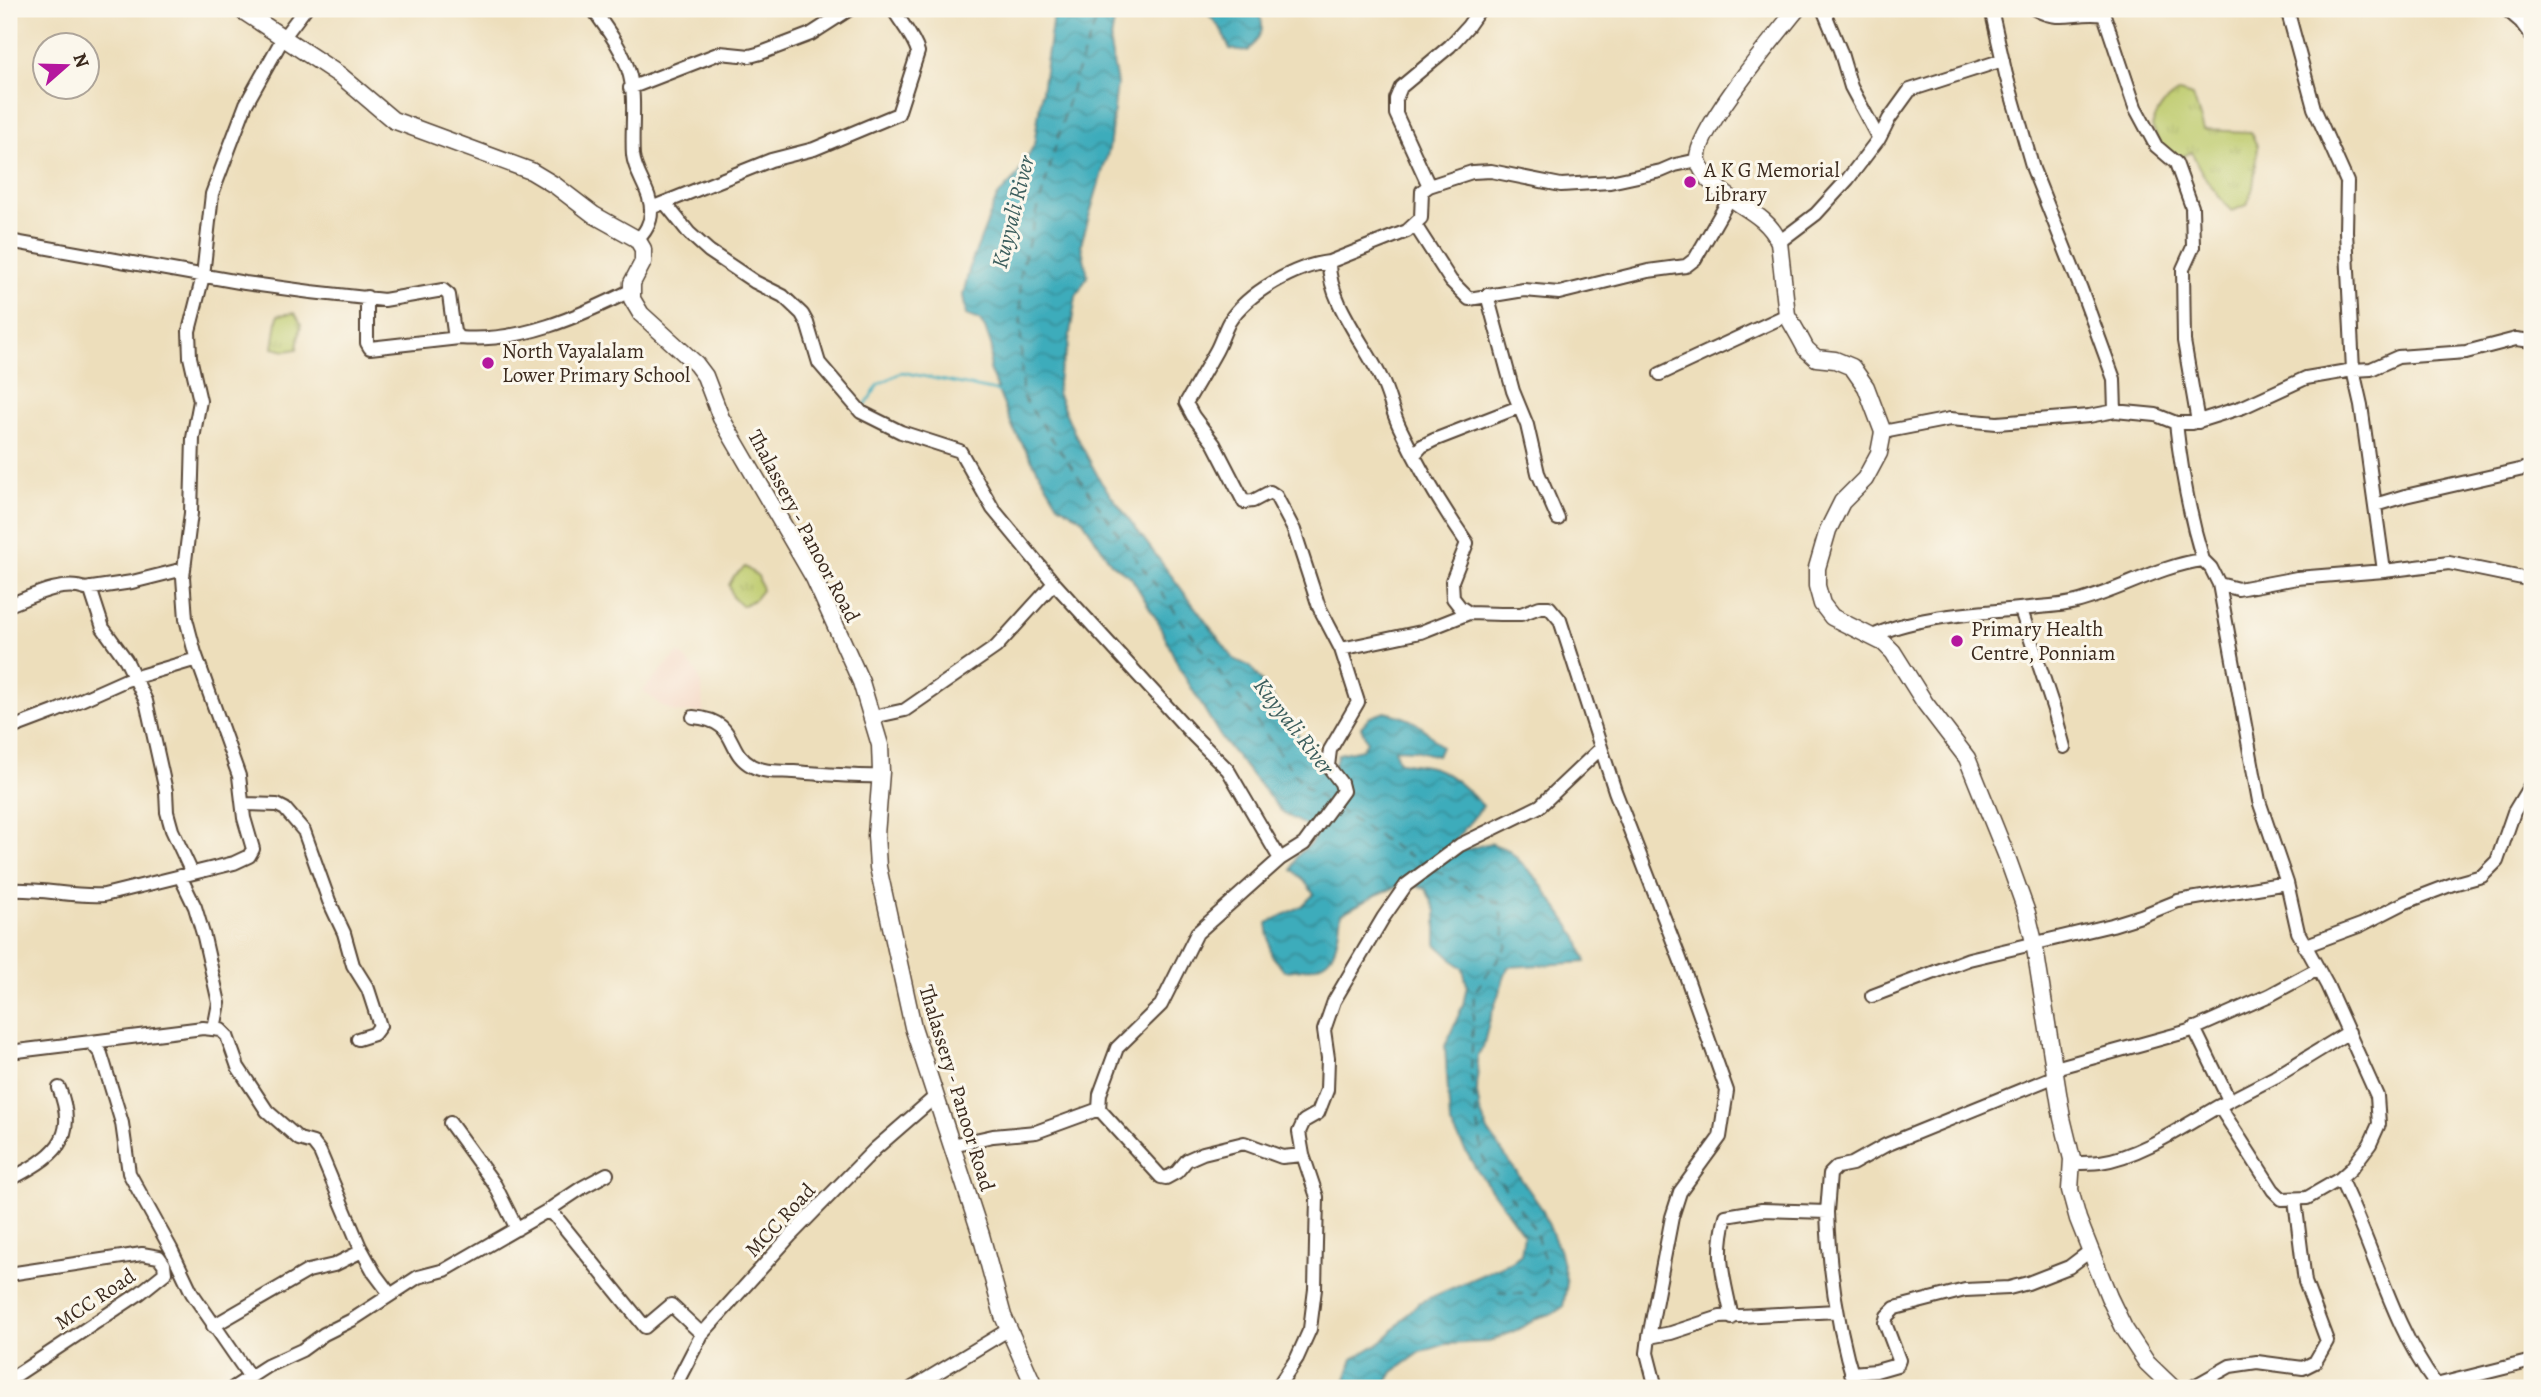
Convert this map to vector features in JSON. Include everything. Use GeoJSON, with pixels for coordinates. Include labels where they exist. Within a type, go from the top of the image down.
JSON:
{"type":"FeatureCollection","features":[{"type":"Feature","properties":{"kind":"main road"},"geometry":{"type":"LineString","coordinates":[[240,9],[341,76],[393,120],[531,171],[594,215],[637,239],[643,249],[643,262],[632,283],[632,289]]}},
{"type":"Feature","properties":{"kind":"main road"},"geometry":{"type":"LineString","coordinates":[[1797,9],[1716,117],[1700,149],[1698,160],[1707,178],[1730,198],[1758,215],[1775,233],[1779,242],[1787,315],[1806,349],[1816,358],[1844,363],[1861,377],[1883,432],[1879,453],[1865,479],[1842,502],[1828,530],[1816,586],[1822,604],[1832,617],[1884,643],[1893,652],[1925,703],[1967,758],[2007,857],[2027,913],[2034,942],[2042,1002],[2072,1163],[2070,1190],[2090,1251],[2124,1328],[2147,1363],[2173,1388]]}},
{"type":"Feature","properties":{"kind":"main road","name":"Thalassery - Panoor Road"},"geometry":{"type":"LineString","coordinates":[[632,289],[632,299],[641,314],[696,364],[705,376],[721,418],[814,578],[862,682],[880,745],[881,776],[876,835],[883,896],[914,1027],[1008,1330],[1035,1388]]}},
{"type":"Feature","properties":{"kind":"street"},"geometry":{"type":"LineString","coordinates":[[9,890],[60,892],[83,897],[104,895],[234,863],[249,856],[253,849],[244,818],[239,776],[197,659],[186,619],[184,569],[191,513],[193,438],[200,401],[190,357],[189,331],[203,276],[212,194],[246,104],[283,38],[305,9]]}},
{"type":"Feature","properties":{"kind":"street"},"geometry":{"type":"LineString","coordinates":[[593,9],[611,35],[629,70],[634,122],[633,158],[652,212],[645,234],[637,239]]}},
{"type":"Feature","properties":{"kind":"street"},"geometry":{"type":"LineString","coordinates":[[631,88],[720,53],[750,56],[761,53],[811,34],[850,9]]}},
{"type":"Feature","properties":{"kind":"street"},"geometry":{"type":"LineString","coordinates":[[651,208],[760,164],[814,149],[898,114],[918,52],[915,42],[907,34],[893,9]]}},
{"type":"Feature","properties":{"kind":"street"},"geometry":{"type":"LineString","coordinates":[[1429,186],[1396,114],[1396,99],[1401,87],[1450,46],[1480,9]]}},
{"type":"Feature","properties":{"kind":"street"},"geometry":{"type":"LineString","coordinates":[[1823,9],[1840,50],[1851,87],[1879,139]]}},
{"type":"Feature","properties":{"kind":"street"},"geometry":{"type":"LineString","coordinates":[[1991,9],[2032,169],[2114,379],[2115,411]]}},
{"type":"Feature","properties":{"kind":"street"},"geometry":{"type":"LineString","coordinates":[[2035,9],[2064,18],[2103,12],[2135,107],[2156,146],[2176,163],[2192,207],[2193,247],[2183,270],[2184,329],[2198,422]]}},
{"type":"Feature","properties":{"kind":"street"},"geometry":{"type":"LineString","coordinates":[[2287,9],[2314,108],[2347,182],[2346,231],[2353,370],[2361,405],[2384,571]]}},
{"type":"Feature","properties":{"kind":"street"},"geometry":{"type":"LineString","coordinates":[[2506,9],[2521,22],[2532,37]]}},
{"type":"Feature","properties":{"kind":"street"},"geometry":{"type":"LineString","coordinates":[[1779,242],[1816,214],[1848,180],[1879,139],[1889,119],[1910,90],[2003,60]]}},
{"type":"Feature","properties":{"kind":"street"},"geometry":{"type":"LineString","coordinates":[[1303,1155],[1282,1157],[1244,1143],[1203,1153],[1187,1160],[1177,1172],[1166,1178],[1161,1177],[1099,1109],[1100,1094],[1117,1048],[1161,1005],[1197,933],[1280,859],[1304,844],[1343,791],[1328,766],[1330,750],[1358,702],[1341,649],[1320,607],[1294,530],[1276,496],[1270,492],[1253,501],[1244,502],[1214,444],[1186,403],[1229,323],[1242,306],[1282,277],[1303,268],[1329,262],[1407,231],[1421,218],[1422,191],[1429,186],[1472,172],[1491,171],[1561,185],[1610,182],[1698,160]]}},
{"type":"Feature","properties":{"kind":"street"},"geometry":{"type":"LineString","coordinates":[[1415,225],[1431,253],[1459,291],[1469,299],[1524,290],[1559,293],[1648,271],[1686,266],[1695,259],[1730,198]]}},
{"type":"Feature","properties":{"kind":"street"},"geometry":{"type":"LineString","coordinates":[[665,203],[689,233],[709,251],[755,282],[783,296],[802,314],[811,333],[819,363],[860,412],[901,432],[960,451],[993,509],[1054,583],[1228,770],[1280,859]]}},
{"type":"Feature","properties":{"kind":"street"},"geometry":{"type":"LineString","coordinates":[[9,241],[203,276],[311,292],[384,300],[443,290],[449,295],[454,332],[459,338]]}},
{"type":"Feature","properties":{"kind":"street"},"geometry":{"type":"LineString","coordinates":[[1329,262],[1328,275],[1346,315],[1381,378],[1399,427],[1446,513],[1467,543],[1452,581],[1453,598],[1469,614]]}},
{"type":"Feature","properties":{"kind":"street"},"geometry":{"type":"LineString","coordinates":[[367,297],[367,343],[370,348],[459,338],[476,340],[523,333],[579,316],[632,289]]}},
{"type":"Feature","properties":{"kind":"street"},"geometry":{"type":"LineString","coordinates":[[1487,295],[1519,407],[1527,425],[1538,473],[1558,519]]}},
{"type":"Feature","properties":{"kind":"street"},"geometry":{"type":"LineString","coordinates":[[1660,374],[1787,315]]}},
{"type":"Feature","properties":{"kind":"street"},"geometry":{"type":"LineString","coordinates":[[1883,432],[1950,419],[2008,423],[2115,411],[2156,415],[2176,423],[2198,422],[2243,407],[2306,378],[2371,369],[2398,357],[2466,352],[2516,339],[2532,341]]}},
{"type":"Feature","properties":{"kind":"street"},"geometry":{"type":"LineString","coordinates":[[1414,455],[1422,446],[1434,440],[1519,407]]}},
{"type":"Feature","properties":{"kind":"street"},"geometry":{"type":"LineString","coordinates":[[2176,423],[2189,513],[2203,560],[2211,568],[2219,584],[2259,802],[2287,883],[2298,932],[2349,1032],[2377,1096],[2379,1124],[2370,1144],[2340,1179],[2306,1198],[2283,1199],[2273,1190],[2224,1103],[2194,1028]]}},
{"type":"Feature","properties":{"kind":"street"},"geometry":{"type":"LineString","coordinates":[[2375,505],[2532,467]]}},
{"type":"Feature","properties":{"kind":"street"},"geometry":{"type":"LineString","coordinates":[[1871,637],[1885,630],[1914,623],[2073,603],[2135,583],[2154,572],[2179,563],[2203,560]]}},
{"type":"Feature","properties":{"kind":"street"},"geometry":{"type":"LineString","coordinates":[[2219,584],[2238,589],[2297,578],[2449,563],[2532,580]]}},
{"type":"Feature","properties":{"kind":"street"},"geometry":{"type":"LineString","coordinates":[[9,604],[57,589],[132,582],[184,569]]}},
{"type":"Feature","properties":{"kind":"street"},"geometry":{"type":"LineString","coordinates":[[873,717],[905,710],[996,647],[1054,583]]}},
{"type":"Feature","properties":{"kind":"street"},"geometry":{"type":"LineString","coordinates":[[90,588],[103,628],[126,660],[146,701],[172,830],[219,1003],[215,1029]]}},
{"type":"Feature","properties":{"kind":"street"},"geometry":{"type":"LineString","coordinates":[[1341,649],[1421,632],[1469,614],[1521,614],[1540,607],[1549,607],[1560,620],[1601,748],[1727,1091],[1720,1137],[1681,1192],[1672,1217],[1647,1353],[1656,1388]]}},
{"type":"Feature","properties":{"kind":"street"},"geometry":{"type":"LineString","coordinates":[[2021,610],[2064,747]]}},
{"type":"Feature","properties":{"kind":"street"},"geometry":{"type":"LineString","coordinates":[[9,729],[134,677],[197,659]]}},
{"type":"Feature","properties":{"kind":"street"},"geometry":{"type":"LineString","coordinates":[[694,717],[711,719],[724,729],[740,756],[763,771],[881,776]]}},
{"type":"Feature","properties":{"kind":"street"},"geometry":{"type":"LineString","coordinates":[[1277,1388],[1297,1358],[1310,1329],[1315,1289],[1317,1197],[1303,1155],[1299,1132],[1304,1121],[1318,1113],[1328,1090],[1328,1058],[1324,1030],[1334,1001],[1383,918],[1406,885],[1460,845],[1540,806],[1601,748]]}},
{"type":"Feature","properties":{"kind":"street"},"geometry":{"type":"LineString","coordinates":[[2304,946],[2361,925],[2406,902],[2482,876],[2497,861],[2514,812],[2532,782]]}},
{"type":"Feature","properties":{"kind":"street"},"geometry":{"type":"LineString","coordinates":[[243,804],[277,805],[285,809],[304,831],[329,901],[344,933],[353,965],[368,989],[380,1027],[373,1034],[358,1039]]}},
{"type":"Feature","properties":{"kind":"street"},"geometry":{"type":"LineString","coordinates":[[1872,996],[1969,959],[2112,925],[2178,901],[2287,883]]}},
{"type":"Feature","properties":{"kind":"street"},"geometry":{"type":"LineString","coordinates":[[1856,1388],[1837,1311],[1827,1212],[1830,1174],[1837,1167],[1852,1164],[1886,1145],[2056,1072],[2194,1028],[2270,995],[2318,969]]}},
{"type":"Feature","properties":{"kind":"street"},"geometry":{"type":"LineString","coordinates":[[9,1052],[202,1028],[221,1030],[227,1036],[238,1067],[267,1111],[299,1139],[313,1143],[320,1152],[360,1247],[374,1274],[390,1294]]}},
{"type":"Feature","properties":{"kind":"street"},"geometry":{"type":"LineString","coordinates":[[2072,1163],[2101,1162],[2125,1155],[2157,1140],[2275,1077],[2349,1032]]}},
{"type":"Feature","properties":{"kind":"street"},"geometry":{"type":"LineString","coordinates":[[92,1042],[101,1054],[122,1123],[129,1173],[192,1293],[250,1377]]}},
{"type":"Feature","properties":{"kind":"street"},"geometry":{"type":"LineString","coordinates":[[9,1180],[36,1165],[59,1147],[68,1117],[60,1088]]}},
{"type":"Feature","properties":{"kind":"street","name":"MCC Road"},"geometry":{"type":"LineString","coordinates":[[674,1388],[702,1334],[791,1235],[875,1149],[936,1096]]}},
{"type":"Feature","properties":{"kind":"street"},"geometry":{"type":"LineString","coordinates":[[952,1145],[993,1136],[1036,1132],[1099,1109]]}},
{"type":"Feature","properties":{"kind":"street"},"geometry":{"type":"LineString","coordinates":[[450,1123],[495,1185],[517,1228]]}},
{"type":"Feature","properties":{"kind":"street"},"geometry":{"type":"LineString","coordinates":[[233,1388],[352,1320],[418,1277],[444,1270],[470,1257],[607,1174]]}},
{"type":"Feature","properties":{"kind":"street"},"geometry":{"type":"LineString","coordinates":[[2340,1179],[2357,1212],[2412,1348],[2437,1387],[2532,1361]]}},
{"type":"Feature","properties":{"kind":"street"},"geometry":{"type":"LineString","coordinates":[[2190,1388],[2230,1366],[2257,1362],[2303,1368],[2315,1362],[2324,1350],[2327,1341],[2305,1282],[2295,1200]]}},
{"type":"Feature","properties":{"kind":"street"},"geometry":{"type":"LineString","coordinates":[[1732,1318],[1721,1274],[1720,1250],[1726,1216],[1762,1210],[1827,1212]]}},
{"type":"Feature","properties":{"kind":"street"},"geometry":{"type":"LineString","coordinates":[[547,1211],[556,1217],[645,1327],[671,1305],[702,1334]]}},
{"type":"Feature","properties":{"kind":"street"},"geometry":{"type":"LineString","coordinates":[[214,1326],[308,1271],[334,1265],[358,1253],[360,1247]]}},
{"type":"Feature","properties":{"kind":"street"},"geometry":{"type":"LineString","coordinates":[[1851,1373],[1876,1371],[1897,1365],[1899,1360],[1885,1323],[1886,1316],[1895,1308],[1965,1290],[2010,1288],[2028,1283],[2069,1267],[2090,1251]]}},
{"type":"Feature","properties":{"kind":"street","name":"MCC Road"},"geometry":{"type":"LineString","coordinates":[[9,1274],[142,1254],[159,1256],[165,1273],[140,1293],[9,1380]]}},
{"type":"Feature","properties":{"kind":"street"},"geometry":{"type":"LineString","coordinates":[[1649,1336],[1671,1333],[1720,1317],[1837,1311]]}},
{"type":"Feature","properties":{"kind":"street"},"geometry":{"type":"LineString","coordinates":[[912,1388],[1008,1330]]}},
{"type":"Feature","properties":{"kind":"shaded area"},"geometry":{"type":"Polygon","coordinates":[[[679,652],[697,672],[702,686],[703,713],[674,712],[643,690],[679,652]]]}},
{"type":"Feature","properties":{"kind":"green space"},"geometry":{"type":"Polygon","coordinates":[[[2179,92],[2193,96],[2204,130],[2250,132],[2258,147],[2253,187],[2247,205],[2232,211],[2209,183],[2192,152],[2179,158],[2163,149],[2152,127],[2162,106],[2179,92]]]}},
{"type":"Feature","properties":{"kind":"green space"},"geometry":{"type":"Polygon","coordinates":[[[295,313],[301,324],[297,349],[286,351],[273,348],[278,315],[295,313]]]}},
{"type":"Feature","properties":{"kind":"green space"},"geometry":{"type":"Polygon","coordinates":[[[745,567],[758,576],[762,590],[755,599],[742,606],[733,598],[729,585],[734,576],[745,567]]]}},
{"type":"Feature","properties":{"kind":"water","name":"Kuyyali River"},"geometry":{"type":"Polygon","coordinates":[[[1057,9],[1123,9],[1114,21],[1110,45],[1117,84],[1109,149],[1081,244],[1088,276],[1076,296],[1057,393],[1101,482],[1234,659],[1251,667],[1302,740],[1312,760],[1324,767],[1339,787],[1311,829],[1282,812],[1222,739],[1180,669],[1157,620],[1131,577],[1111,563],[1082,519],[1058,504],[1014,430],[989,369],[992,348],[985,328],[979,320],[966,315],[963,295],[970,266],[997,197],[1017,176],[1034,145],[1052,23],[1057,9]]]}},
{"type":"Feature","properties":{"kind":"water"},"geometry":{"type":"Polygon","coordinates":[[[1204,9],[1253,9],[1262,25],[1256,41],[1248,51],[1230,49],[1221,29],[1204,9]]]}},
{"type":"Feature","properties":{"kind":"water"},"geometry":{"type":"Polygon","coordinates":[[[1385,712],[1417,723],[1441,747],[1437,756],[1415,750],[1395,749],[1398,761],[1442,772],[1483,806],[1452,844],[1462,851],[1490,843],[1509,850],[1538,880],[1578,938],[1586,962],[1508,967],[1483,1047],[1478,1055],[1477,1093],[1480,1111],[1488,1131],[1542,1209],[1560,1252],[1567,1283],[1563,1307],[1554,1313],[1537,1318],[1489,1342],[1446,1344],[1421,1352],[1393,1372],[1384,1388],[1343,1388],[1353,1359],[1383,1341],[1418,1303],[1511,1262],[1521,1254],[1524,1235],[1476,1169],[1450,1123],[1445,1046],[1463,1005],[1467,985],[1463,969],[1436,944],[1436,911],[1426,889],[1408,882],[1341,914],[1333,952],[1322,964],[1284,971],[1271,954],[1267,923],[1302,906],[1314,894],[1292,870],[1297,856],[1311,843],[1346,790],[1334,767],[1338,754],[1362,749],[1367,742],[1361,727],[1370,717],[1385,712]]]}},
{"type":"Feature","properties":{"kind":"waterway"},"geometry":{"type":"LineString","coordinates":[[864,407],[879,384],[902,372],[1001,392]]}},
{"type":"Feature","properties":{"kind":"ferry route"},"geometry":{"type":"LineString","coordinates":[[1101,9],[1075,77],[1020,273],[1022,396],[1126,545],[1303,785],[1327,802]]}},
{"type":"Feature","properties":{"kind":"ferry route"},"geometry":{"type":"LineString","coordinates":[[1337,809],[1424,864]]}},
{"type":"Feature","properties":{"kind":"ferry route"},"geometry":{"type":"LineString","coordinates":[[1435,870],[1499,904],[1507,946],[1474,993],[1471,1074],[1483,1158],[1534,1228],[1550,1276],[1535,1295],[1495,1292]]}},
{"type":"Feature","properties":{"kind":"place","name":"A K G Memorial Library"},"geometry":{"type":"Point","coordinates":[1690,182]}},
{"type":"Feature","properties":{"kind":"place","name":"North Vayalalam Lower Primary School"},"geometry":{"type":"Point","coordinates":[488,363]}},
{"type":"Feature","properties":{"kind":"place","name":"Primary Health Centre, Ponniam"},"geometry":{"type":"Point","coordinates":[1957,641]}}]}
